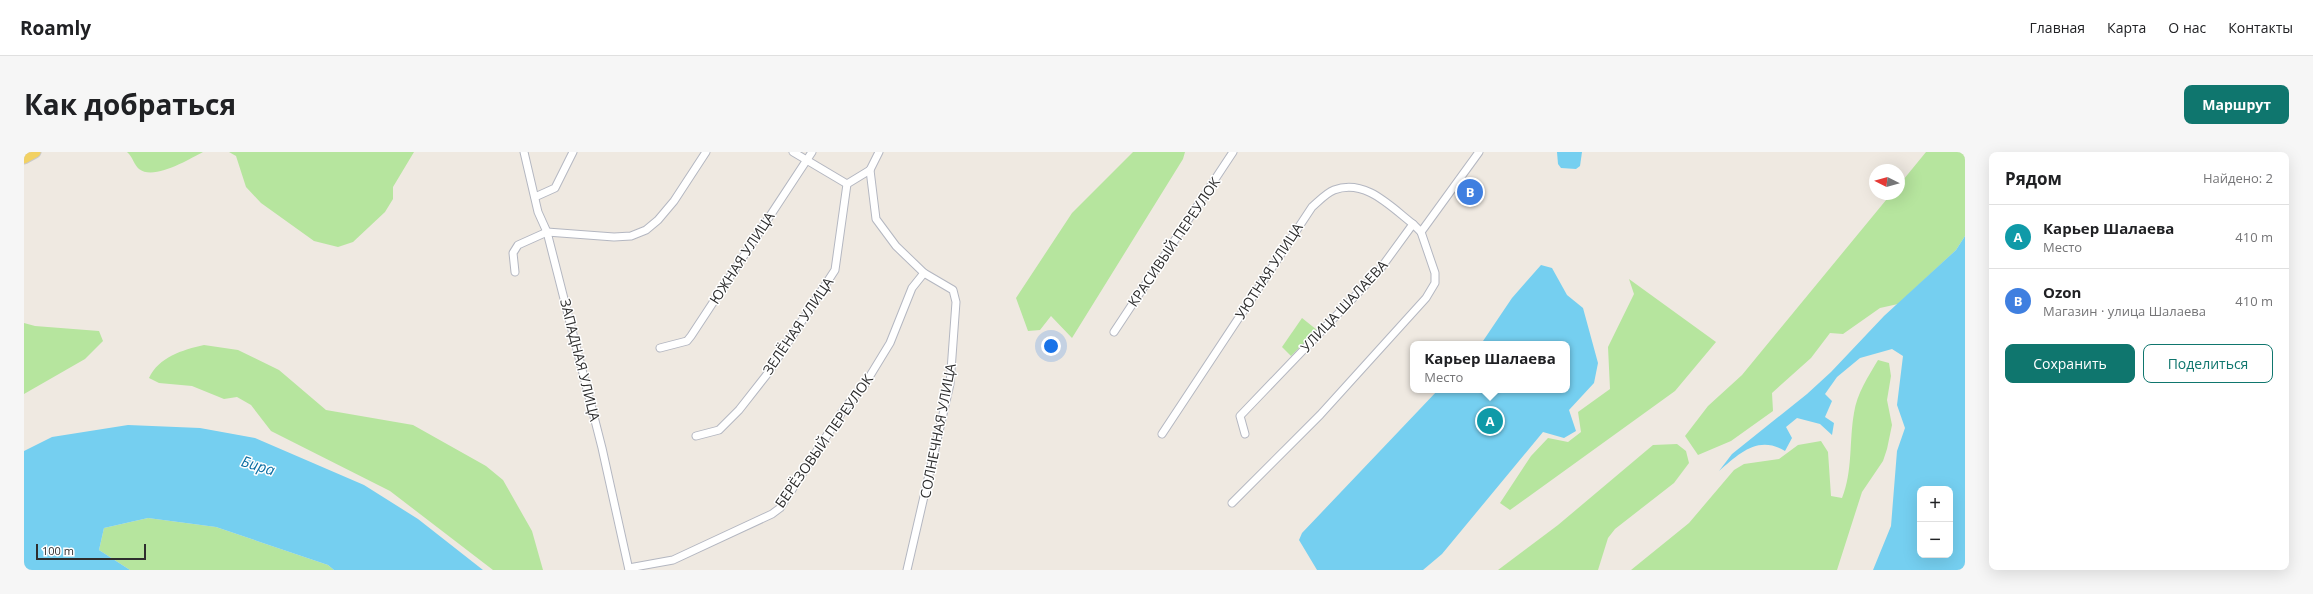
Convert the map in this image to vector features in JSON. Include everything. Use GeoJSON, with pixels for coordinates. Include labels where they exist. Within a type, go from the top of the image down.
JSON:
{"type":"FeatureCollection","features":[{"type":"Feature","properties":{"kind":"main road"},"geometry":{"type":"LineString","coordinates":[[24,158],[35,152]]}},
{"type":"Feature","properties":{"kind":"street","name":"ЗАПАДНАЯ УЛИЦА"},"geometry":{"type":"LineString","coordinates":[[524,152],[538,212],[547,232],[602,448],[629,569]]}},
{"type":"Feature","properties":{"kind":"street"},"geometry":{"type":"LineString","coordinates":[[535,197],[555,188],[573,152]]}},
{"type":"Feature","properties":{"kind":"street"},"geometry":{"type":"LineString","coordinates":[[515,272],[513,253],[518,245],[547,232],[614,237],[631,236],[646,230],[658,220],[674,201],[706,152]]}},
{"type":"Feature","properties":{"kind":"street"},"geometry":{"type":"LineString","coordinates":[[793,152],[847,184],[870,170],[879,152]]}},
{"type":"Feature","properties":{"kind":"street","name":"ЮЖНАЯ УЛИЦА"},"geometry":{"type":"LineString","coordinates":[[660,348],[687,341],[691,336],[812,152]]}},
{"type":"Feature","properties":{"kind":"street","name":"КРАСИВЫЙ ПЕРЕУЛОК"},"geometry":{"type":"LineString","coordinates":[[1114,332],[1233,152]]}},
{"type":"Feature","properties":{"kind":"street"},"geometry":{"type":"LineString","coordinates":[[1421,232],[1479,152]]}},
{"type":"Feature","properties":{"kind":"street"},"geometry":{"type":"LineString","coordinates":[[870,170],[876,219],[896,246],[924,274]]}},
{"type":"Feature","properties":{"kind":"street","name":"ЗЕЛЁНАЯ УЛИЦА"},"geometry":{"type":"LineString","coordinates":[[696,436],[719,430],[739,410],[768,373],[835,270],[847,184]]}},
{"type":"Feature","properties":{"kind":"street","name":"УЮТНАЯ УЛИЦА"},"geometry":{"type":"LineString","coordinates":[[1162,434],[1312,207],[1334,190],[1351,188],[1372,192],[1413,224]]}},
{"type":"Feature","properties":{"kind":"street"},"geometry":{"type":"LineString","coordinates":[[1232,503],[1320,415],[1426,298],[1435,283],[1435,273],[1421,232],[1413,224]]}},
{"type":"Feature","properties":{"kind":"street","name":"УЛИЦА ШАЛАЕВА"},"geometry":{"type":"LineString","coordinates":[[1245,434],[1240,416],[1378,272],[1413,224]]}},
{"type":"Feature","properties":{"kind":"street","name":"СОЛНЕЧНАЯ УЛИЦА"},"geometry":{"type":"LineString","coordinates":[[907,570],[950,384],[956,302],[953,290],[924,274]]}},
{"type":"Feature","properties":{"kind":"street","name":"БЕРЁЗОВЫЙ ПЕРЕУЛОК"},"geometry":{"type":"LineString","coordinates":[[629,569],[673,560],[718,541],[772,514],[780,508],[844,409],[866,384],[890,343],[912,288],[924,274]]}},
{"type":"Feature","properties":{"kind":"green space"},"geometry":{"type":"Polygon","coordinates":[[[127,152],[203,152],[171,168],[162,171],[145,172],[139,169],[127,152]]]}},
{"type":"Feature","properties":{"kind":"green space"},"geometry":{"type":"Polygon","coordinates":[[[229,152],[414,152],[393,187],[393,199],[385,212],[353,242],[338,247],[314,241],[261,203],[246,187],[236,156],[229,152]]]}},
{"type":"Feature","properties":{"kind":"green space"},"geometry":{"type":"Polygon","coordinates":[[[1133,152],[1185,152],[1183,159],[1072,338],[1051,316],[1040,330],[1028,331],[1016,298],[1072,213],[1133,152]]]}},
{"type":"Feature","properties":{"kind":"green space"},"geometry":{"type":"Polygon","coordinates":[[[1926,152],[1965,152],[1965,236],[1956,250],[1898,304],[1880,308],[1843,334],[1830,333],[1811,358],[1772,393],[1773,411],[1731,441],[1698,455],[1685,436],[1708,406],[1742,375],[1886,200],[1905,200],[1905,178],[1926,152]]]}},
{"type":"Feature","properties":{"kind":"green space"},"geometry":{"type":"Polygon","coordinates":[[[1629,279],[1716,342],[1675,391],[1510,510],[1500,503],[1531,456],[1548,438],[1568,442],[1581,432],[1578,412],[1610,389],[1608,347],[1634,294],[1629,279]]]}},
{"type":"Feature","properties":{"kind":"green space"},"geometry":{"type":"Polygon","coordinates":[[[1302,318],[1317,330],[1291,356],[1282,347],[1302,318]]]}},
{"type":"Feature","properties":{"kind":"green space"},"geometry":{"type":"Polygon","coordinates":[[[24,323],[35,326],[99,331],[103,341],[85,359],[24,394],[24,323]]]}},
{"type":"Feature","properties":{"kind":"green space"},"geometry":{"type":"Polygon","coordinates":[[[204,345],[238,350],[279,370],[326,410],[413,425],[486,466],[503,480],[532,531],[543,570],[493,570],[390,491],[271,431],[251,405],[237,397],[224,399],[192,386],[159,383],[149,378],[153,371],[165,360],[180,352],[204,345]]]}},
{"type":"Feature","properties":{"kind":"green space"},"geometry":{"type":"Polygon","coordinates":[[[1878,360],[1889,363],[1891,376],[1887,400],[1892,425],[1883,461],[1862,492],[1837,570],[1631,570],[1689,523],[1734,470],[1744,464],[1779,459],[1798,445],[1821,441],[1828,452],[1831,496],[1842,498],[1848,477],[1852,424],[1855,406],[1863,385],[1878,360]]]}},
{"type":"Feature","properties":{"kind":"green space"},"geometry":{"type":"Polygon","coordinates":[[[1677,444],[1686,451],[1689,463],[1674,483],[1615,529],[1608,538],[1598,570],[1498,570],[1558,525],[1653,445],[1677,444]]]}},
{"type":"Feature","properties":{"kind":"green space"},"geometry":{"type":"Polygon","coordinates":[[[148,518],[216,527],[328,565],[334,570],[130,570],[99,550],[104,528],[148,518]]]}},
{"type":"Feature","properties":{"kind":"water"},"geometry":{"type":"Polygon","coordinates":[[[1557,152],[1582,152],[1580,166],[1576,169],[1561,168],[1558,164],[1557,152]]]}},
{"type":"Feature","properties":{"kind":"water"},"geometry":{"type":"Polygon","coordinates":[[[1965,236],[1965,570],[1873,570],[1891,526],[1897,451],[1905,428],[1897,405],[1903,356],[1892,349],[1860,358],[1837,377],[1825,394],[1832,401],[1825,417],[1834,423],[1832,435],[1820,424],[1797,418],[1786,427],[1792,438],[1785,451],[1766,445],[1750,448],[1734,458],[1719,471],[1732,454],[1807,394],[1831,372],[1884,316],[1956,250],[1965,236]]]}},
{"type":"Feature","properties":{"kind":"water"},"geometry":{"type":"Polygon","coordinates":[[[1541,265],[1552,268],[1567,295],[1583,308],[1598,363],[1594,383],[1569,410],[1576,431],[1564,438],[1543,432],[1442,554],[1423,570],[1317,570],[1299,540],[1302,533],[1435,393],[1570,393],[1570,341],[1483,341],[1512,298],[1541,265]]]}},
{"type":"Feature","properties":{"kind":"water","name":"Бира"},"geometry":{"type":"Polygon","coordinates":[[[128,425],[200,428],[255,438],[364,485],[418,519],[483,570],[334,570],[328,565],[216,527],[148,518],[104,528],[99,550],[130,570],[24,570],[24,451],[52,437],[128,425]]]}},
{"type":"Feature","properties":{"kind":"place","name":"Ozon"},"geometry":{"type":"Point","coordinates":[1470,192]}},
{"type":"Feature","properties":{"kind":"place","name":"Карьер Шалаева"},"geometry":{"type":"Point","coordinates":[1490,421]}}]}
